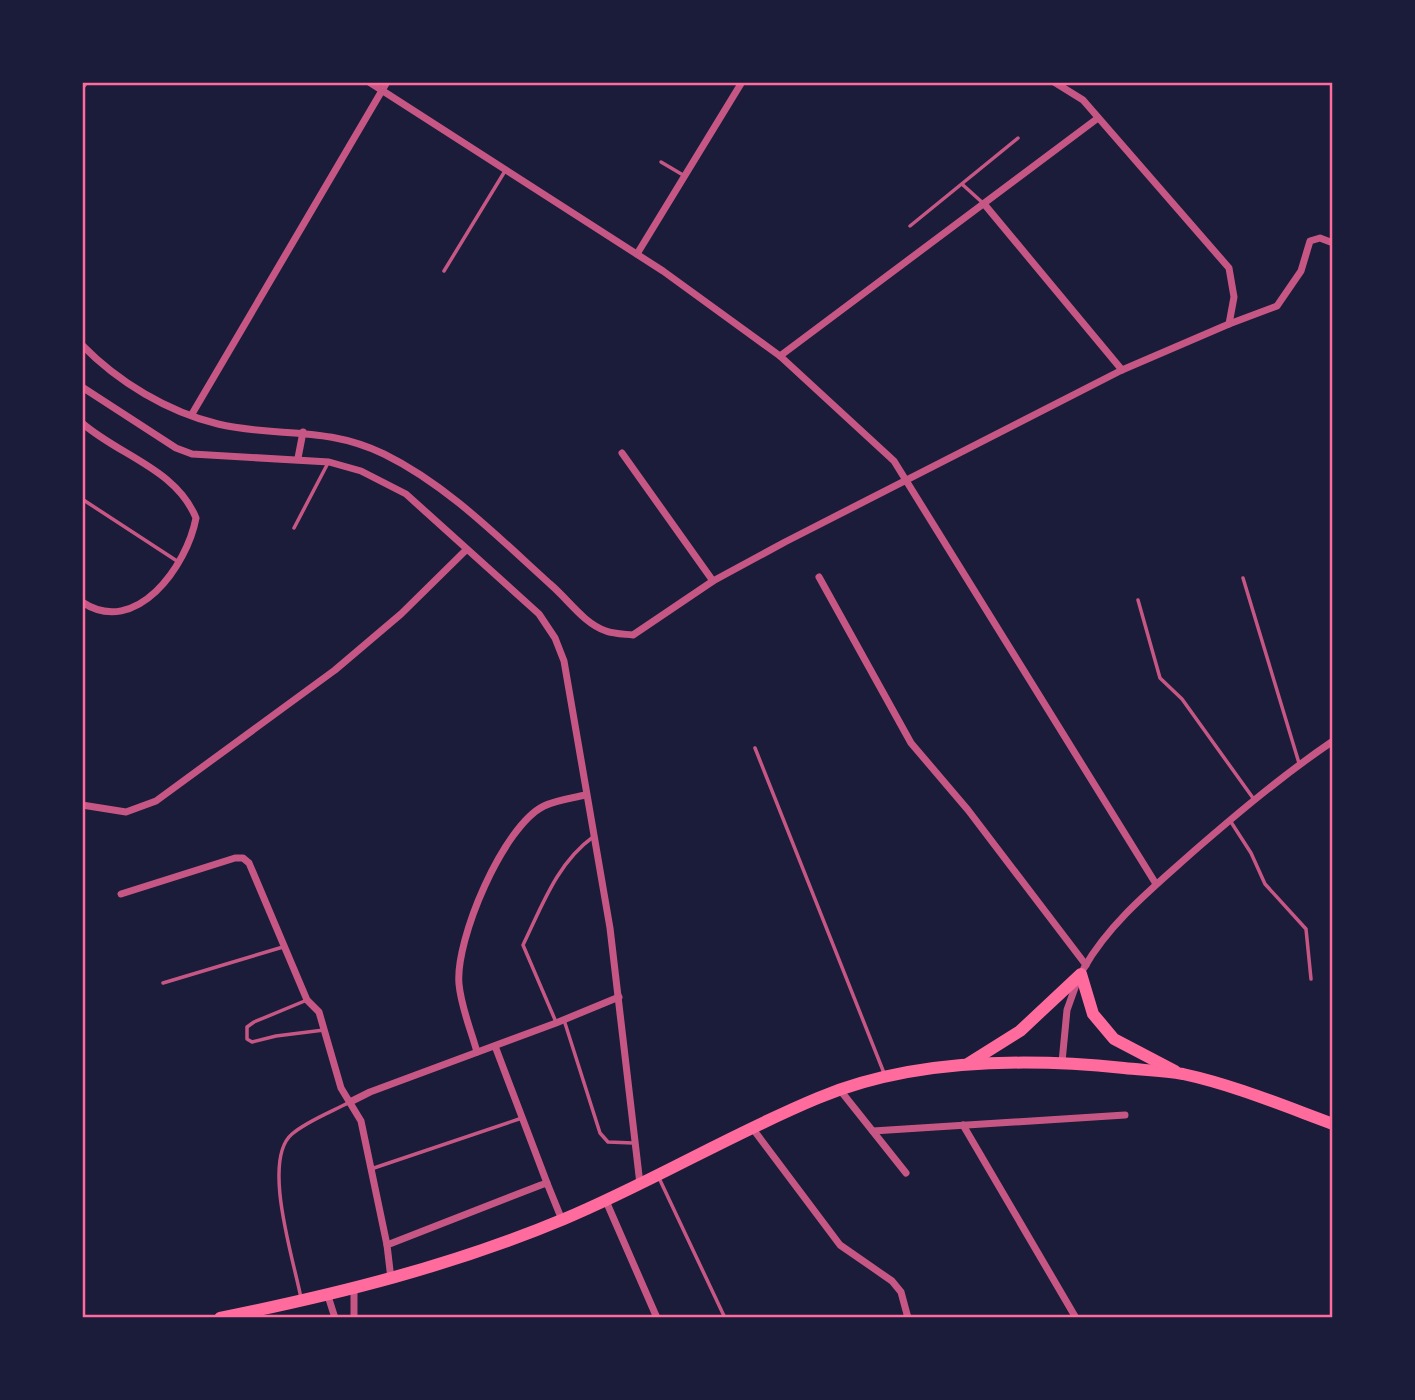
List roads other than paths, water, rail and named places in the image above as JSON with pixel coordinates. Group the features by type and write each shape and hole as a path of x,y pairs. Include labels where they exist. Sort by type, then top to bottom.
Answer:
{"main road":[{"path":"967,1065 1020,1031 1083,969"},
{"path":"1083,969 1093,1014 1114,1039 1181,1074"},
{"path":"220,1318 269,1313 302,1301 391,1280 483,1251 606,1201 840,1090 886,1078 967,1065 1062,1062 1181,1074 1250,1093 1333,1124"}],"street":[{"path":"369,82 385,86 637,254 780,356 894,461 1156,884"},
{"path":"637,254 742,82"},
{"path":"1054,82 1083,100 1229,268 1234,297 1229,324"},
{"path":"192,414 385,86"},
{"path":"780,356 1098,118"},
{"path":"985,205 1122,370"},
{"path":"82,345 99,362 166,407 218,424 343,437 429,478 499,537 583,617 606,631 633,635 713,581 1122,370 1277,306 1301,271 1310,241 1320,237 1333,243"},
{"path":"82,387 176,448 192,454 329,461 361,471 406,494 539,614 555,638 564,661 619,997 633,1143 640,1184"},
{"path":"82,423 173,483 189,500 196,518 180,564 165,583 142,602 119,612 97,612 82,603"},
{"path":"298,458 303,432"},
{"path":"622,453 713,581"},
{"path":"82,805 126,812 156,801 335,670 401,614 466,550"},
{"path":"819,577 911,743 968,810 1083,969"},
{"path":"1062,1062 1067,1010 1083,969 1097,946 1156,884 1253,799 1333,741"},
{"path":"477,1052 459,985 460,961 472,917 496,861 522,825 543,806 586,795"},
{"path":"121,894 243,858 249,863 282,947 307,1000 318,1012 341,1088 361,1121 387,1245 391,1280"},
{"path":"350,1102 619,997"},
{"path":"495,1046 562,1220"},
{"path":"840,1090 906,1173"},
{"path":"873,1131 1125,1115"},
{"path":"963,1125 1076,1318"},
{"path":"753,1129 840,1245 892,1281 901,1292 908,1318"},
{"path":"387,1245 547,1183"},
{"path":"606,1201 657,1318"},
{"path":"354,1290 354,1318"},
{"path":"328,1296 335,1318"}],"lane":[{"path":"910,226 1018,138"},
{"path":"661,162 685,176"},
{"path":"444,271 506,169"},
{"path":"963,185 985,205"},
{"path":"294,528 329,461"},
{"path":"82,499 180,564"},
{"path":"1243,578 1299,764"},
{"path":"1138,600 1160,678 1182,699 1253,799"},
{"path":"755,748 886,1078"},
{"path":"1230,820 1251,853 1265,884 1306,929 1311,979"},
{"path":"593,837 576,850 560,872 523,945 560,1022 600,1133 608,1142 633,1143"},
{"path":"163,983 282,947"},
{"path":"307,1000 254,1022 247,1027 247,1039 252,1042 324,1030"},
{"path":"302,1301 278,1180 280,1149 292,1134 350,1102"},
{"path":"370,1170 522,1118"},
{"path":"659,1176 725,1318"}]}
